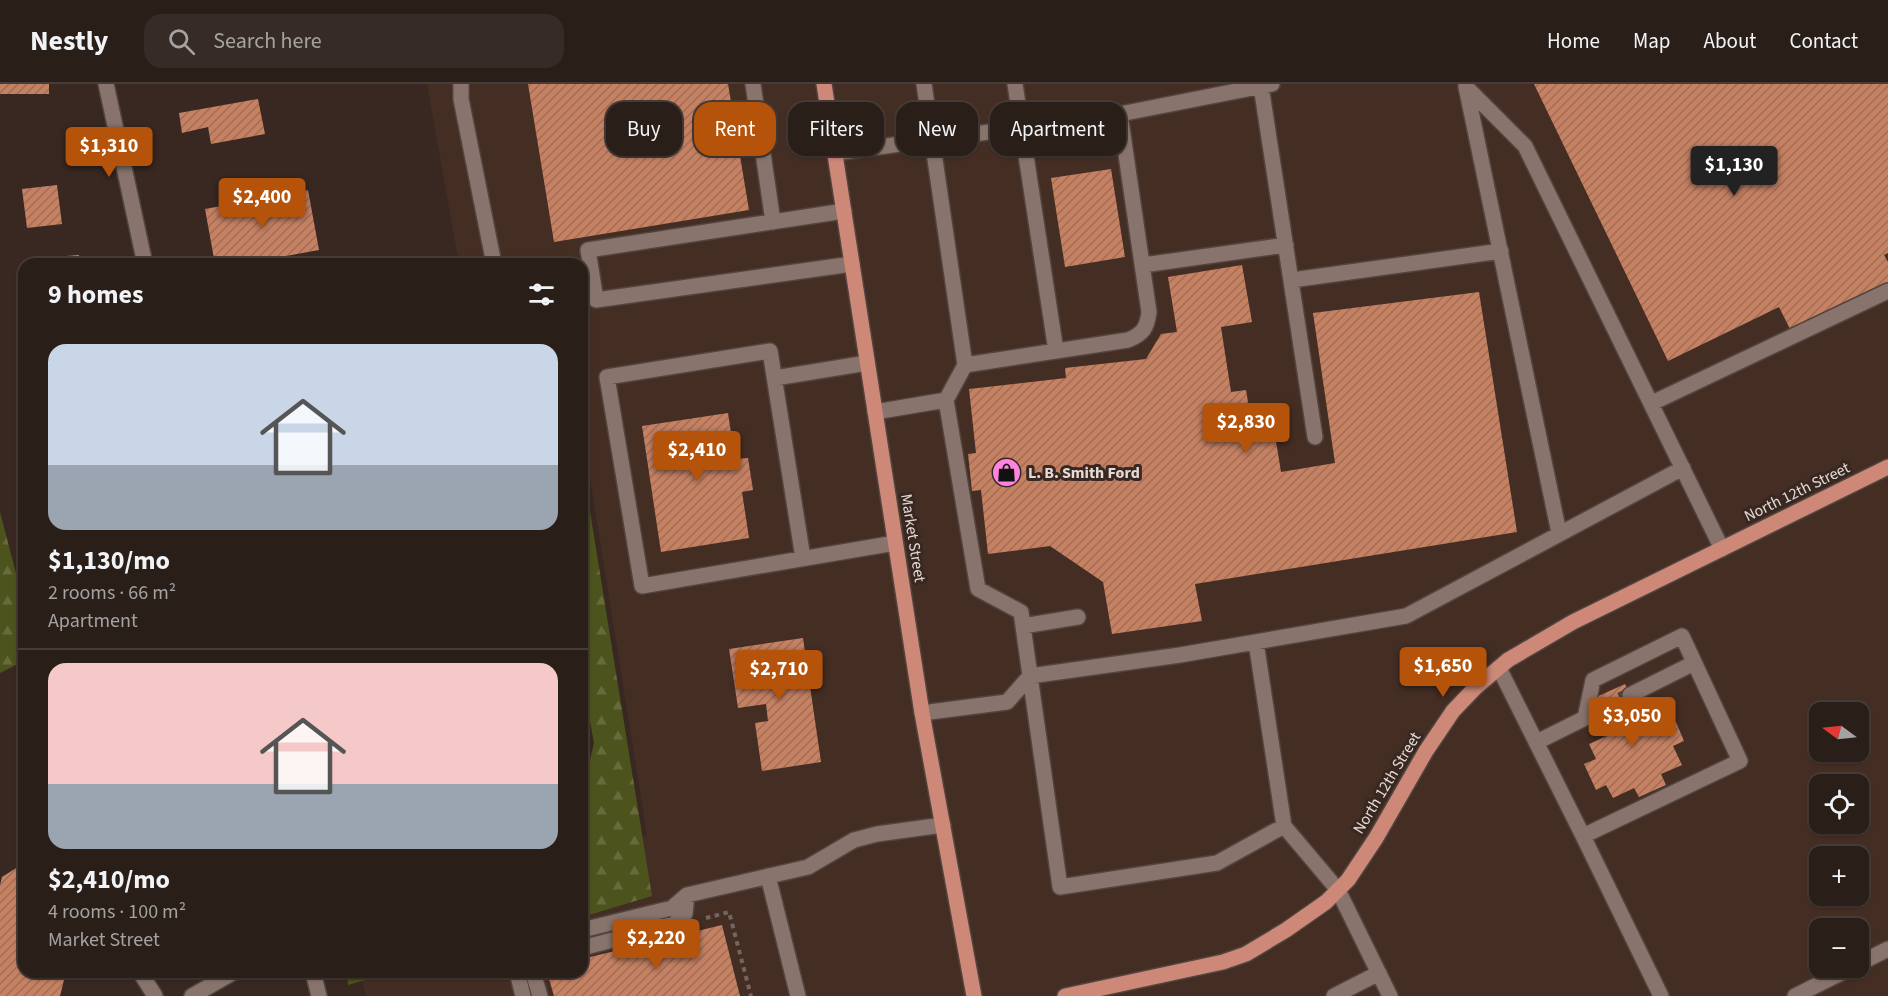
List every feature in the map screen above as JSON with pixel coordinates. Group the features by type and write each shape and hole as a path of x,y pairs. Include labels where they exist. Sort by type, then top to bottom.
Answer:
{"main road":[{"name":"Market Street","path":"824,84 827,102"},
{"name":"Market Street","path":"835,156 922,713 974,996"},
{"name":"North 12th Street","path":"1065,996 1223,962 1246,954 1286,930 1326,902 1348,880 1376,838 1426,751 1453,711 1476,687 1499,668 1573,622 1888,467"}],"street":[{"path":"106,84 144,258"},
{"path":"460,84 493,258"},
{"path":"753,84 773,222"},
{"path":"924,84 927,102"},
{"path":"1015,84 1018,102"},
{"path":"1126,113 1266,85 1286,245 1315,437"},
{"path":"1466,85 1559,533"},
{"path":"1466,85 1525,146 1722,549"},
{"path":"965,365 1128,340 1140,335 1148,325 1149,312 1143,265 1126,153"},
{"path":"934,156 965,365 946,400 978,589 1021,612 1060,887 1217,863 1284,826"},
{"path":"1026,156 1056,351"},
{"path":"844,211 588,250 589,301 852,264"},
{"path":"1143,265 1286,245"},
{"path":"1292,280 1500,251"},
{"path":"1652,403 1888,291"},
{"path":"803,558 770,351 607,377 642,586 895,543"},
{"path":"775,378 867,363"},
{"path":"876,412 946,400"},
{"path":"922,713 1007,702 1030,676 1256,642 1406,616 1683,468"},
{"path":"1023,626 1078,617"},
{"path":"1583,836 1740,760 1682,636 1593,680 1585,718"},
{"path":"1256,642 1284,826 1338,890 1390,996"},
{"path":"1630,695 1694,663"},
{"path":"1499,668 1661,996"},
{"path":"1537,742 1600,710"},
{"path":"588,929 672,908 687,895 807,867 854,840 878,834 943,825"},
{"path":"768,876 798,996"},
{"path":"588,946 674,924 685,914 687,895"},
{"path":"1869,958 1888,949"},
{"path":"1334,996 1379,973"},
{"path":"144,978 155,996"},
{"path":"192,996 224,978"},
{"path":"314,978 319,996"},
{"path":"518,978 523,996"},
{"path":"535,978 540,996"},
{"path":"1795,996 1831,978"}],"path":[{"path":"702,919 729,912 751,996"}],"shaded area":[{"path":"427,84 1888,84 1888,996 366,996 362,978 588,978 588,864 647,835 588,466 588,258 458,258"}],"green space":[{"path":"588,499 652,896 588,915 588,768 594,743 588,710"},
{"path":"0,512 18,581 18,664 0,673"},
{"path":"347,978 373,978 348,985"}],"building":[{"path":"0,84 49,84 49,94 0,94"},
{"path":"528,84 728,84 731,102 694,102 694,156 740,156 749,210 554,242"},
{"path":"1534,84 1888,84 1888,253 1884,255 1888,262 1888,286 1792,333 1779,307 1668,361"},
{"path":"258,99 265,134 211,144 208,127 182,133 179,113"},
{"path":"1111,169 1125,257 1065,267 1051,178"},
{"path":"57,185 62,224 27,228 22,189"},
{"path":"308,190 319,250 275,258 214,258 205,209"},
{"path":"79,255 79,258 53,258"},
{"path":"1242,265 1252,322 1221,327 1231,392 1246,390 1252,426 1273,423 1281,472 1335,463 1313,313 1479,292 1517,532 1195,584 1202,621 1112,634 1103,582 1050,546 988,554 981,490 972,491 968,454 976,453 969,389 1066,378 1065,368 1146,359 1161,334 1177,332 1168,277"},
{"path":"728,413 735,459 748,458 753,490 742,492 749,538 661,552 642,426"},
{"path":"803,638 821,762 762,771 755,723 768,721 766,704 738,708 729,649"},
{"path":"1625,684 1641,720 1657,713 1663,728 1676,722 1684,741 1673,746 1682,765 1661,774 1666,785 1639,797 1634,788 1613,798 1606,785 1596,790 1584,764 1596,759 1589,744 1611,734 1594,698"},
{"path":"18,867 18,978 64,978 60,996 0,996 0,885 2,877"},
{"path":"722,925 740,996 554,996 549,978 588,978 588,958"}],"tunnel":[{"path":"1600,710 1630,695"}],"place":[{"name":"L. B. Smith Ford","path":"1007,473"}]}
